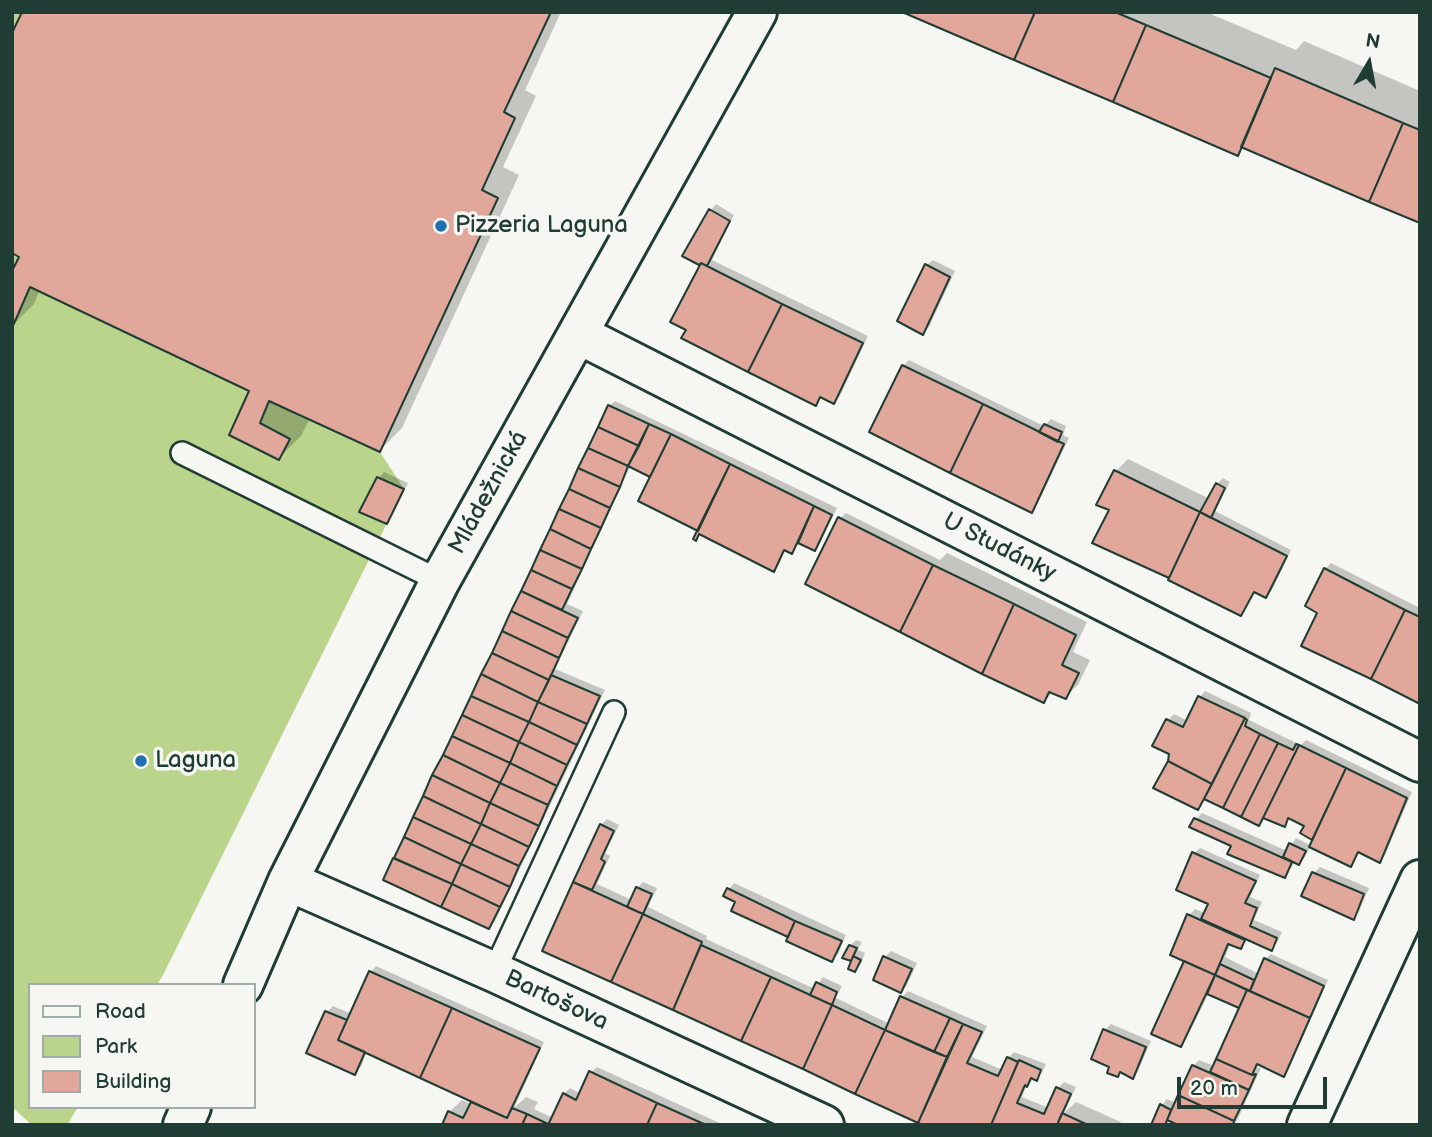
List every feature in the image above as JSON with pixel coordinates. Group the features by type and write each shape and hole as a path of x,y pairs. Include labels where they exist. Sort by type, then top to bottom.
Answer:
{"street":[{"name":"Mládežnická","path":"244,983 288,881 440,581 757,12"},
{"name":"U Studánky","path":"578,334 1420,762"},
{"path":"1307,1125 1420,880"},
{"name":"Bartošova","path":"288,881 494,972 824,1125"},
{"path":"183,1125 190,1109"}],"lane":[{"path":"181,453 440,581"},
{"path":"494,972 614,712"}],"green space":[{"name":"Laguna","path":"12,12 551,12 504,112 515,118 482,189 498,198 380,452 404,489 158,983 28,983 28,1109 77,1109 67,1125 32,1125 12,1107"}],"building":[{"path":"22,12 551,12 504,112 515,118 482,190 498,198 380,452 269,401 260,423 290,439 279,460 229,435 249,391 30,287 12,328 12,271 19,257 12,253 12,33"},
{"path":"902,12 1035,12 1014,60"},
{"path":"1035,12 1115,12 1146,25 1113,102 1014,60"},
{"path":"1146,25 1271,78 1238,156 1113,102"},
{"path":"1275,68 1403,123 1369,202 1241,147"},
{"path":"1403,123 1420,130 1420,223 1369,202"},
{"path":"709,209 730,221 707,266 682,256"},
{"path":"701,263 782,304 748,372 681,338 686,330 670,322"},
{"path":"925,264 950,277 923,335 897,321"},
{"path":"782,304 863,343 834,404 820,397 816,406 748,372"},
{"path":"902,365 983,404 950,473 869,432"},
{"path":"983,404 1064,444 1032,513 950,473"},
{"path":"608,405 649,424 639,446 598,427"},
{"path":"649,424 671,434 650,477 628,466"},
{"path":"1044,424 1062,432 1058,442 1039,432"},
{"path":"598,427 639,446 628,466 588,448"},
{"path":"671,434 730,464 698,531 638,501"},
{"path":"588,448 628,466 620,487 578,468"},
{"path":"730,464 814,506 792,554 784,550 774,572 699,534 696,541 693,539"},
{"path":"578,468 620,487 610,508 569,489"},
{"path":"1114,470 1200,512 1169,578 1092,543 1109,510 1096,505"},
{"path":"377,477 404,489 387,524 359,512"},
{"path":"1216,483 1225,488 1211,518 1200,512"},
{"path":"569,489 610,508 601,528 559,509"},
{"path":"814,506 832,515 815,551 798,543"},
{"path":"559,509 601,528 591,549 550,529"},
{"path":"1200,512 1287,556 1266,598 1254,592 1241,616 1168,580"},
{"path":"838,517 933,565 900,632 805,584"},
{"path":"550,529 591,549 582,569 540,550"},
{"path":"540,550 582,569 572,589 531,570"},
{"path":"933,565 1014,604 982,674 900,632"},
{"path":"1324,568 1405,610 1371,679 1301,646 1317,613 1305,606"},
{"path":"531,570 572,589 562,610 521,591"},
{"path":"521,591 578,618 568,638 511,611"},
{"path":"1014,604 1076,635 1062,665 1079,673 1066,699 1049,692 1044,703 982,674"},
{"path":"1405,610 1420,617 1420,704 1371,679"},
{"path":"511,611 568,638 559,658 502,631"},
{"path":"502,631 559,658 549,680 492,653"},
{"path":"492,653 549,680 538,702 481,674"},
{"path":"481,674 538,702 529,722 471,696"},
{"path":"551,675 600,696 587,724 538,702"},
{"path":"471,696 529,722 519,742 462,715"},
{"path":"1198,696 1245,718 1212,784 1168,761 1169,754 1152,746 1166,719 1183,727"},
{"path":"538,702 587,724 577,745 529,722"},
{"path":"462,715 519,742 510,763 452,736"},
{"path":"1245,718 1245,726 1260,734 1223,808 1204,799"},
{"path":"529,722 577,745 567,765 519,742"},
{"path":"1260,734 1278,743 1241,817 1223,808"},
{"path":"452,736 510,763 500,783 443,755"},
{"path":"519,742 567,765 557,786 510,763"},
{"path":"1278,743 1293,750 1296,744 1299,745 1259,826 1241,817"},
{"path":"1299,745 1346,768 1312,840 1300,833 1304,826 1288,818 1285,827 1263,818"},
{"path":"443,755 500,783 490,803 432,775"},
{"path":"1168,761 1212,784 1198,810 1153,788"},
{"path":"510,763 557,786 548,805 500,783"},
{"path":"1346,768 1407,798 1380,863 1358,852 1351,867 1309,847"},
{"path":"432,775 490,803 481,824 423,796"},
{"path":"500,783 548,805 539,826 490,803"},
{"path":"423,796 481,824 471,844 413,817"},
{"path":"490,803 539,826 529,847 481,824"},
{"path":"413,817 471,844 461,864 404,837"},
{"path":"1194,818 1292,862 1285,878 1227,854 1231,846 1189,827"},
{"path":"481,824 529,847 519,866 471,844"},
{"path":"600,824 614,831 601,859 605,862 592,890 573,882"},
{"path":"404,837 461,864 452,884 394,858"},
{"path":"1289,843 1306,851 1299,865 1283,857"},
{"path":"471,844 519,866 510,887 461,864"},
{"path":"1192,852 1256,881 1245,903 1257,908 1250,926 1277,938 1272,951 1201,919 1208,904 1176,890"},
{"path":"393,858 452,884 441,907 383,880"},
{"path":"461,864 510,887 500,907 452,884"},
{"path":"1312,872 1364,894 1354,920 1301,896"},
{"path":"573,882 643,914 611,982 542,951"},
{"path":"452,884 500,907 489,929 441,907"},
{"path":"636,887 652,894 643,914 627,907"},
{"path":"727,888 795,921 788,937 731,911 735,902 723,896"},
{"path":"643,914 702,942 673,1010 611,982"},
{"path":"1187,914 1245,940 1241,949 1228,944 1215,975 1170,955"},
{"path":"795,921 842,941 832,962 786,941"},
{"path":"701,945 771,977 741,1041 673,1010"},
{"path":"849,945 857,948 851,961 842,958"},
{"path":"853,956 861,960 855,972 848,969"},
{"path":"883,956 912,969 901,993 873,980"},
{"path":"1264,958 1324,986 1310,1018 1250,991"},
{"path":"1184,961 1215,975 1181,1047 1151,1034"},
{"path":"1220,964 1254,980 1250,991 1215,975"},
{"path":"369,971 452,1008 420,1078 338,1040"},
{"path":"1215,975 1247,990 1239,1008 1207,994"},
{"path":"771,977 832,1005 803,1069 741,1041"},
{"path":"816,982 837,992 832,1005 810,995"},
{"path":"1247,990 1310,1018 1284,1077 1257,1064 1252,1075 1216,1059"},
{"path":"900,996 950,1018 934,1052 885,1030"},
{"path":"832,1005 885,1030 855,1094 803,1069"},
{"path":"452,1008 540,1048 507,1118 420,1078"},
{"path":"325,1011 347,1020 338,1040 365,1052 355,1075 306,1053"},
{"path":"950,1018 963,1024 947,1057 934,1052"},
{"path":"963,1024 982,1032 967,1063 998,1076 1007,1057 1018,1062 991,1125 922,1125 918,1123"},
{"path":"1103,1029 1146,1047 1133,1079 1120,1072 1118,1077 1107,1073 1109,1067 1091,1059"},
{"path":"885,1030 947,1057 918,1123 855,1094"},
{"path":"1216,1059 1252,1075 1256,1074 1249,1090 1210,1072"},
{"path":"1019,1060 1041,1070 1037,1081 1031,1078 1027,1087 1025,1085 1017,1103 1044,1114 1056,1087 1071,1094 1057,1125 991,1125"},
{"path":"1192,1065 1249,1090 1234,1121 1178,1095"},
{"path":"589,1071 657,1103 647,1125 548,1125 563,1093 576,1100"},
{"path":"1178,1095 1234,1121 1233,1125 1178,1125 1167,1120"},
{"path":"471,1102 507,1118 512,1108 527,1114 522,1125 442,1125 448,1111 463,1118"},
{"path":"657,1103 706,1125 647,1125"},
{"path":"1160,1104 1171,1110 1165,1125 1151,1125"},
{"path":"1062,1113 1088,1125 1057,1125"},
{"path":"527,1114 548,1124 522,1125"}],"place":[{"name":"Pizzeria Laguna","path":"441,226"},
{"name":"Laguna","path":"141,761"}]}
